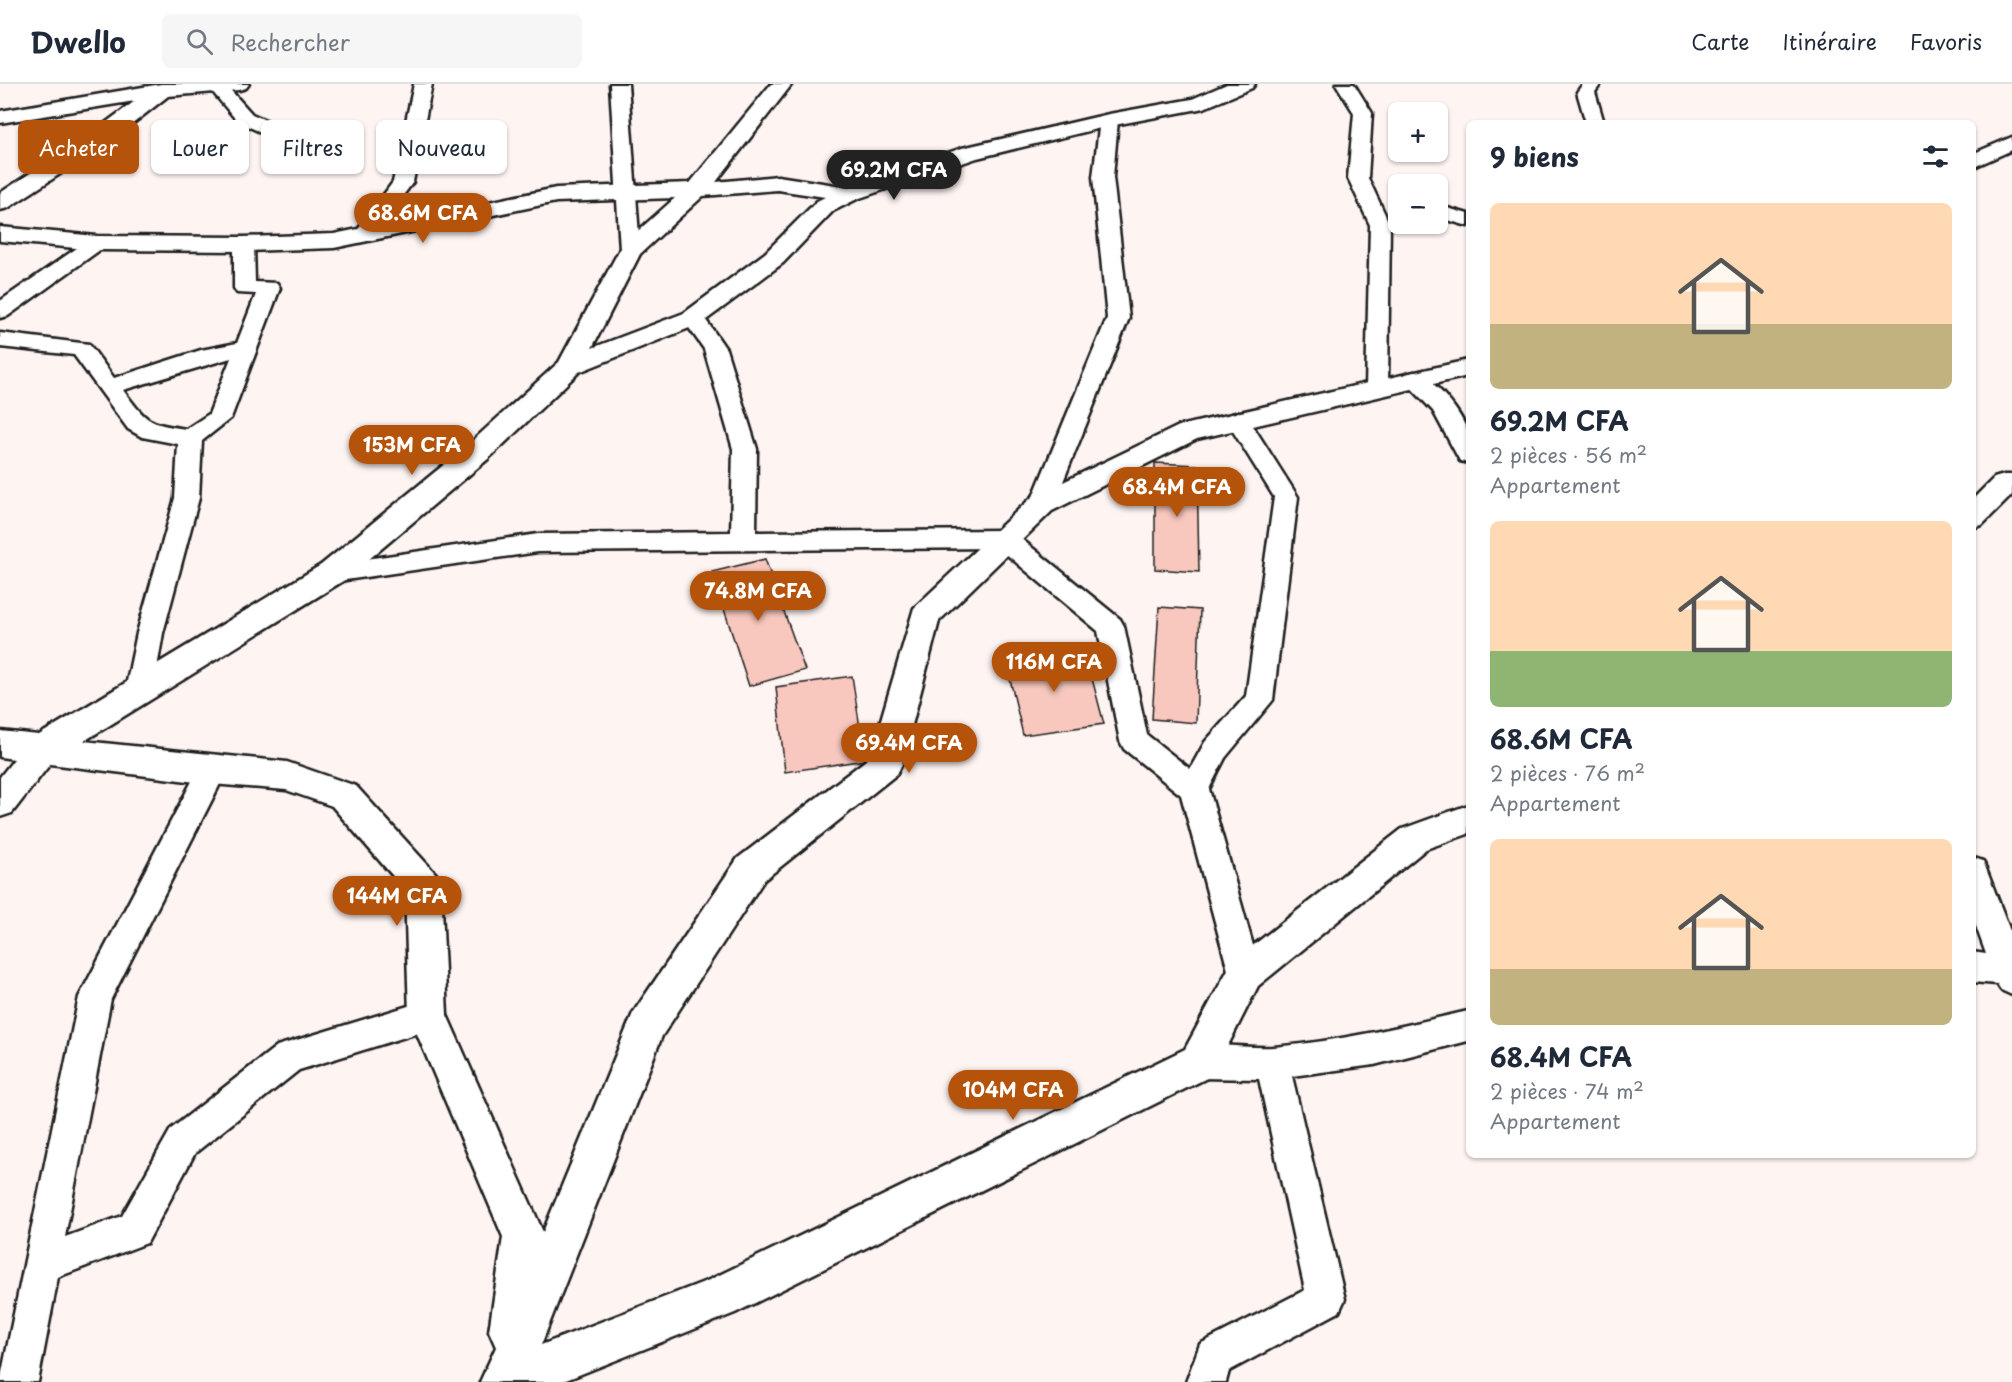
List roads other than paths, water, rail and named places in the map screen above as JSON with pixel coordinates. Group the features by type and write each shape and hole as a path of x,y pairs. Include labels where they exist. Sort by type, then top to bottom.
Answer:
{"street":[{"path":"0,117 167,87 239,84"},
{"path":"0,803 40,751 332,573 477,452 570,366 630,250 697,190 782,84"},
{"path":"570,366 693,318 774,258 825,206 849,194 970,153 1109,120 1197,104 1245,84"},
{"path":"0,204 104,135 167,87"},
{"path":"0,234 97,243 244,244 334,241 556,195 697,190 778,183 849,194"},
{"path":"504,1381 647,1026 752,869 885,764 925,616 1042,504 1189,432 1466,368"},
{"path":"1976,481 2008,485"},
{"path":"1976,514 2008,485"},
{"path":"0,744 40,751 287,776 344,796 423,885 428,1015 524,1238 504,1381"},
{"path":"504,1381 720,1298 1199,1062 1245,974 1414,839 1466,821"}],"lane":[{"path":"364,235 403,182 423,84"},
{"path":"619,84 628,192 630,250"},
{"path":"1345,84 1363,113 1358,178 1388,221"},
{"path":"1592,84 1586,92 1594,120"},
{"path":"217,86 244,118 261,125"},
{"path":"1042,504 1118,318 1103,177 1109,120"},
{"path":"1976,160 2012,143"},
{"path":"1448,214 1466,219"},
{"path":"1377,388 1388,234"},
{"path":"0,311 97,243"},
{"path":"0,340 81,349 136,424 150,431 190,438 219,418 269,288 245,288 244,244"},
{"path":"693,318 715,349 745,449 743,542"},
{"path":"109,387 209,355 246,348"},
{"path":"1414,379 1442,407 1466,451"},
{"path":"1194,789 1215,750 1260,700 1286,497 1238,420"},
{"path":"139,691 150,633 187,498 190,438"},
{"path":"332,573 538,543 1005,539 1111,626 1134,741 1194,789 1245,974"},
{"path":"18,1382 96,997 212,770"},
{"path":"1976,881 2009,975"},
{"path":"1976,968 2009,975"},
{"path":"42,1264 134,1230 183,1141 289,1057 428,1015"},
{"path":"1199,1062 1272,1063 1374,1049 1466,1026"},
{"path":"1206,1382 1214,1358 1326,1299 1272,1063"}]}
